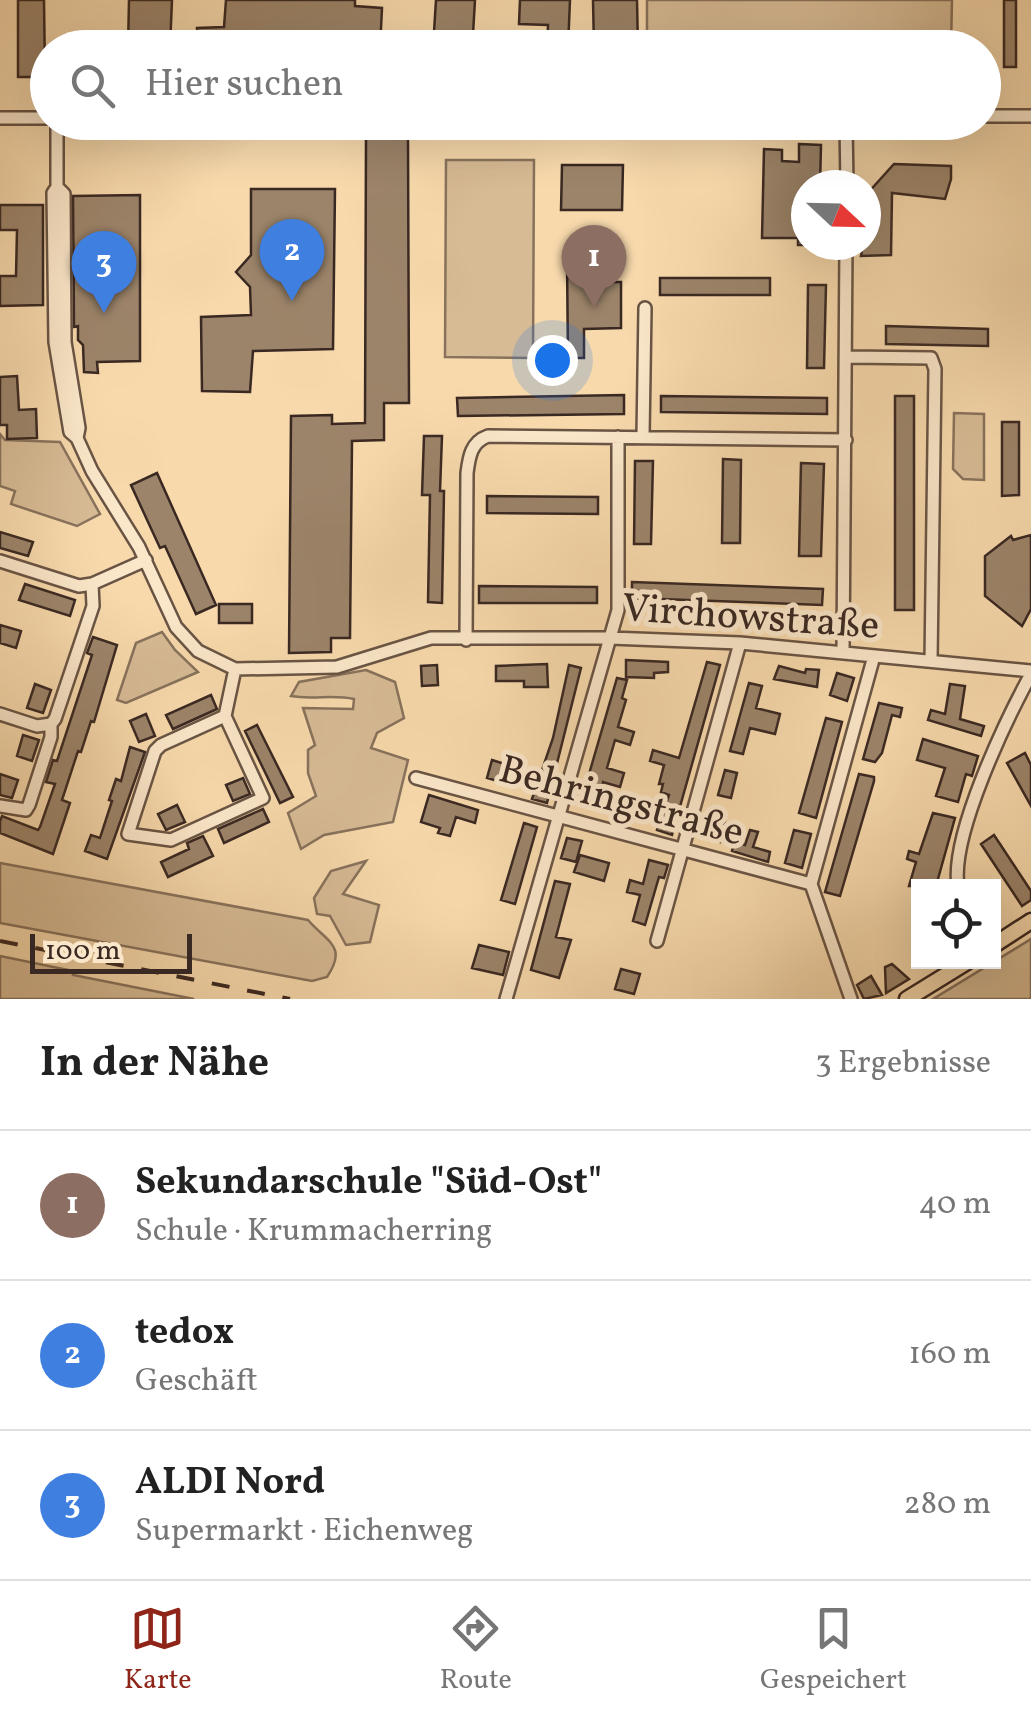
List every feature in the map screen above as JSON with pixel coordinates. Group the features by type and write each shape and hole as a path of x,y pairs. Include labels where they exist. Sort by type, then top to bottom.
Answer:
{"main road":[{"path":"1001,941 1031,922"},
{"path":"907,999 956,969"}],"street":[{"path":"1001,116 1031,116"},
{"path":"0,118 30,118"},
{"path":"57,140 58,187 64,194 65,342 79,428 77,438 92,471 146,560 184,639 210,659 236,669 225,716 263,798 171,840 128,834 158,747 225,716"},
{"path":"846,140 846,170"},
{"path":"843,652 846,260"},
{"path":"643,436 645,308"},
{"path":"848,356 931,358 935,369 932,661"},
{"path":"466,640 467,474 478,440 488,436 643,436 846,440"},
{"path":"506,999 618,610 618,437"},
{"path":"0,562 65,583 92,584 146,560"},
{"path":"0,806 26,810 29,805 51,737 51,724 93,606 92,584"},
{"name":"Virchowstraße","path":"236,669 328,668 431,638 610,638 740,642 1031,673"},
{"path":"657,942 740,642"},
{"path":"851,999 811,884 874,656"},
{"path":"958,879 957,859 969,816 1031,673"},
{"path":"0,714 37,726 51,724"},
{"name":"Behringstraße","path":"416,778 811,884"}],"shaded area":[{"path":"647,0 952,0 951,30 647,30"},
{"path":"446,160 534,160 533,358 445,357"},
{"path":"954,413 984,414 984,480 963,479 953,469"},
{"path":"0,434 5,440 60,442 100,514 77,526 11,504 15,491 0,486"},
{"path":"162,632 198,672 126,703 117,700 136,643"},
{"path":"366,670 395,682 404,718 377,733 371,748 408,760 393,822 324,835 301,849 288,813 316,796 308,773 308,750 315,745 303,708 353,709 354,699 291,696 299,682"},
{"path":"366,861 343,894 379,905 370,942 346,945 330,916 317,914 314,898 331,871"},
{"path":"0,863 308,920 332,945 336,958 327,977 312,981 0,923"},
{"path":"1031,939 1031,999 933,999 982,969 1001,969 1001,957"},
{"path":"0,956 73,971 73,975 194,999 0,999"}],"building":[{"path":"18,0 44,0 44,30 30,30 30,77 18,77"},
{"path":"129,0 172,0 171,30 128,30"},
{"path":"226,0 355,0 355,6 382,8 381,30 197,30 224,27"},
{"path":"436,0 475,0 473,30 434,30"},
{"path":"520,0 570,0 569,30 519,24"},
{"path":"593,0 637,0 638,30 594,30"},
{"path":"1004,0 1016,0 1016,67 1004,67"},
{"path":"366,140 408,140 409,403 384,403 384,440 352,441 350,638 331,638 331,652 289,653 291,416 332,415 332,424 365,423"},
{"path":"799,144 821,145 820,170 791,170 791,238 762,238 764,149 782,150 782,161 799,162"},
{"path":"894,164 951,166 945,199 892,193 891,255 881,255 881,178"},
{"path":"562,165 623,165 622,210 561,210"},
{"path":"251,189 335,189 333,349 253,351 250,392 202,391 201,317 251,315 250,287 236,272 251,255"},
{"path":"140,195 140,361 97,362 98,373 84,372 83,345 78,340 78,326 74,327 73,196"},
{"path":"0,205 43,205 43,305 0,306 0,276 16,276 17,230 0,230"},
{"path":"567,261 583,261 583,282 621,282 621,328 584,329 584,358 568,358"},
{"path":"660,278 770,278 770,295 660,295"},
{"path":"808,285 826,285 824,368 807,368"},
{"path":"886,326 988,329 988,346 886,344"},
{"path":"17,376 19,410 36,409 37,438 7,439 7,425 0,425 0,377"},
{"path":"624,395 624,414 458,416 457,398"},
{"path":"661,396 827,398 827,414 661,412"},
{"path":"895,396 914,396 914,610 895,610"},
{"path":"1002,422 1019,422 1019,495 1002,496"},
{"path":"424,436 442,436 442,603 428,602 430,495 422,495"},
{"path":"723,459 741,460 740,543 722,543"},
{"path":"635,461 653,461 651,544 634,544"},
{"path":"801,463 824,464 821,556 799,556"},
{"path":"157,473 216,605 196,614 131,485"},
{"path":"487,496 598,497 598,514 487,513"},
{"path":"0,532 33,542 28,556 0,548"},
{"path":"1031,535 1031,609 1022,626 985,596 985,556 1011,536 1013,540"},
{"path":"632,582 823,589 822,605 632,598"},
{"path":"25,584 75,600 70,616 19,600"},
{"path":"479,586 597,587 597,603 479,603"},
{"path":"219,604 252,604 252,623 219,623"},
{"path":"0,625 21,631 16,648 0,643"},
{"path":"93,637 117,645 94,722 91,721 81,752 78,751 62,800 70,803 53,854 0,833 0,821 2,816 38,830 40,827 55,784 46,782 53,760 57,761 92,655 87,653"},
{"path":"626,660 668,662 668,672 654,673 654,678 626,677"},
{"path":"707,662 720,665 672,835 657,830 669,795 661,792 663,784 659,784 664,765 650,761 653,750 679,758"},
{"path":"547,664 548,687 524,687 524,681 496,681 496,666"},
{"path":"437,665 438,685 422,686 421,666"},
{"path":"569,665 581,668 547,803 532,799 553,738"},
{"path":"779,666 805,673 806,669 819,670 817,687 774,679"},
{"path":"837,673 854,678 847,701 830,695"},
{"path":"617,678 627,680 618,727 634,732 630,745 615,740 607,768 624,773 620,787 603,782 596,809 580,805"},
{"path":"749,683 762,686 756,708 780,714 775,734 750,728 743,754 730,751"},
{"path":"35,684 51,690 43,713 27,708"},
{"path":"950,684 965,686 960,719 984,726 981,736 928,720 931,710 945,714"},
{"path":"211,695 217,709 173,729 166,715"},
{"path":"879,703 902,708 900,717 892,715 882,753 875,762 863,759"},
{"path":"146,714 155,736 139,742 130,721"},
{"path":"826,718 842,722 816,818 799,813"},
{"path":"257,725 293,797 280,803 245,731"},
{"path":"23,735 39,740 32,761 17,756"},
{"path":"923,739 978,756 972,776 966,774 958,802 936,796 945,768 917,760"},
{"path":"130,747 145,752 107,859 85,851 91,835 100,838 112,801 109,800 116,779 121,781"},
{"path":"1025,753 1031,765 1031,806 1007,763"},
{"path":"492,760 508,765 504,783 487,778"},
{"path":"725,770 737,773 731,798 718,795"},
{"path":"0,774 18,780 12,798 0,795"},
{"path":"859,774 874,777 874,781 840,896 825,892"},
{"path":"243,778 250,794 233,801 226,785"},
{"path":"429,795 478,810 475,823 456,817 450,836 438,833 440,828 421,822"},
{"path":"177,805 185,822 166,830 158,814"},
{"path":"263,809 269,822 224,843 218,829"},
{"path":"933,813 955,818 938,879 911,879 916,862 907,859 909,851 919,854"},
{"path":"711,814 726,817 720,842 705,839"},
{"path":"524,823 537,827 515,904 501,900"},
{"path":"750,830 758,832 753,847 770,852 768,862 732,851 734,842 745,845"},
{"path":"794,830 811,834 802,868 785,863"},
{"path":"994,835 1031,891 1031,900 1022,906 981,844"},
{"path":"203,836 213,856 168,877 161,862 189,849 187,843"},
{"path":"567,838 582,841 576,862 561,858"},
{"path":"580,855 609,863 604,881 574,872"},
{"path":"649,860 668,865 664,878 659,877 645,925 633,921 640,895 627,892 630,880 643,884"},
{"path":"555,881 570,884 556,937 571,940 559,978 531,970"},
{"path":"479,945 509,952 503,975 472,968"},
{"path":"892,964 909,979 886,993 885,967"},
{"path":"621,969 640,974 634,994 615,989"},
{"path":"871,976 882,995 864,999 857,985"}],"railway":[{"path":"0,941 290,999"}],"place":[{"name":"tedox","path":"292,301"},
{"name":"Sekundarschule \"Süd-Ost\"","path":"594,307"},
{"name":"ALDI Nord","path":"104,313"}]}
